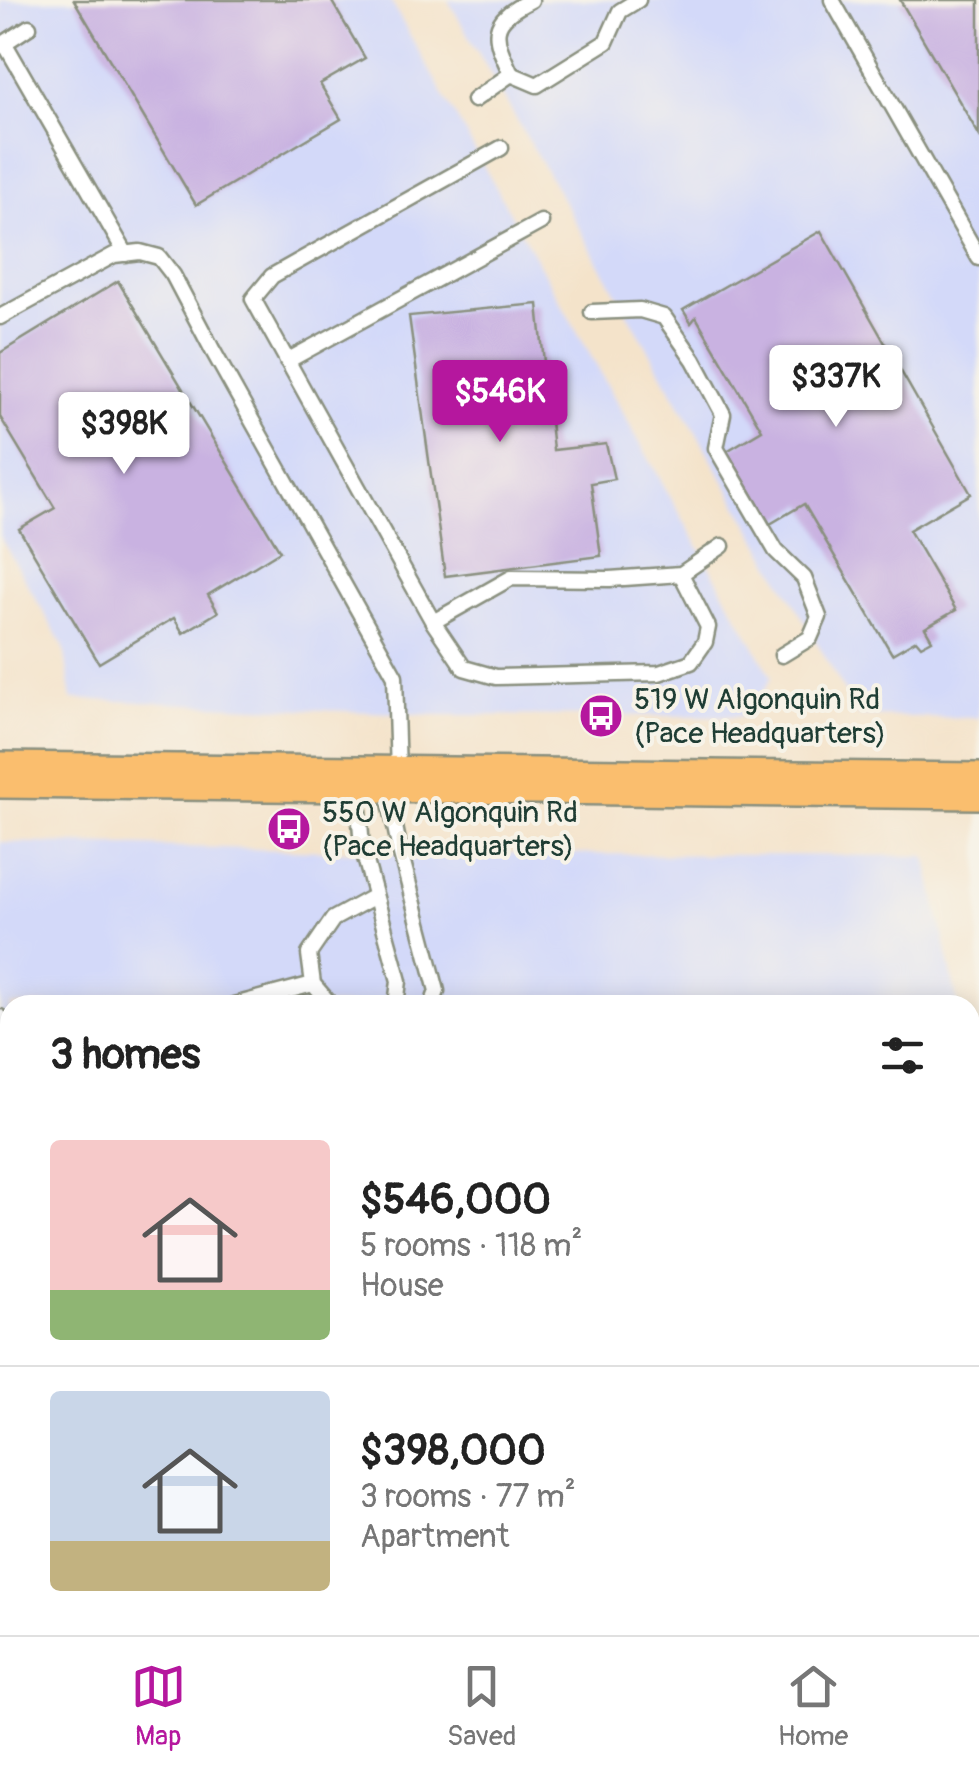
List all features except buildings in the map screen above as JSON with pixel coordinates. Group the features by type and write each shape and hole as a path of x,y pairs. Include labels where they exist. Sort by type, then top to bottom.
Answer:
{"main road":[{"path":"0,775 979,786"}],"lane":[{"path":"531,0 510,11 502,22 497,43 511,74 537,85 606,42 616,6 638,0"},
{"path":"832,0 979,258"},
{"path":"29,27 2,45 126,254"},
{"path":"474,100 511,74"},
{"path":"500,148 272,276 253,299 434,622 464,668 496,677 660,673 690,662 705,642 708,626 681,574"},
{"path":"287,361 542,222"},
{"path":"0,318 114,255 140,252 159,257 173,275 395,676 380,779 362,848 399,981 397,995"},
{"path":"592,312 640,310 664,317 694,360 723,414 716,448 776,551 804,578 820,617 810,638 782,655"},
{"path":"434,622 511,578 610,579 681,574 722,546"},
{"path":"380,779 436,995"},
{"path":"322,995 313,984 309,954 332,920 375,896"},
{"path":"272,995 313,984"}],"shaded area":[{"path":"0,0 390,0 772,677 749,716 437,715 72,699 64,647 0,537"},
{"path":"448,0 979,0 979,718 859,716"},
{"path":"0,842 402,853 926,856 956,995 0,995"}],"place":[{"name":"519 W Algonquin Rd (Pace Headquarters)","path":"601,716"},
{"name":"550 W Algonquin Rd (Pace Headquarters)","path":"289,829"}]}
